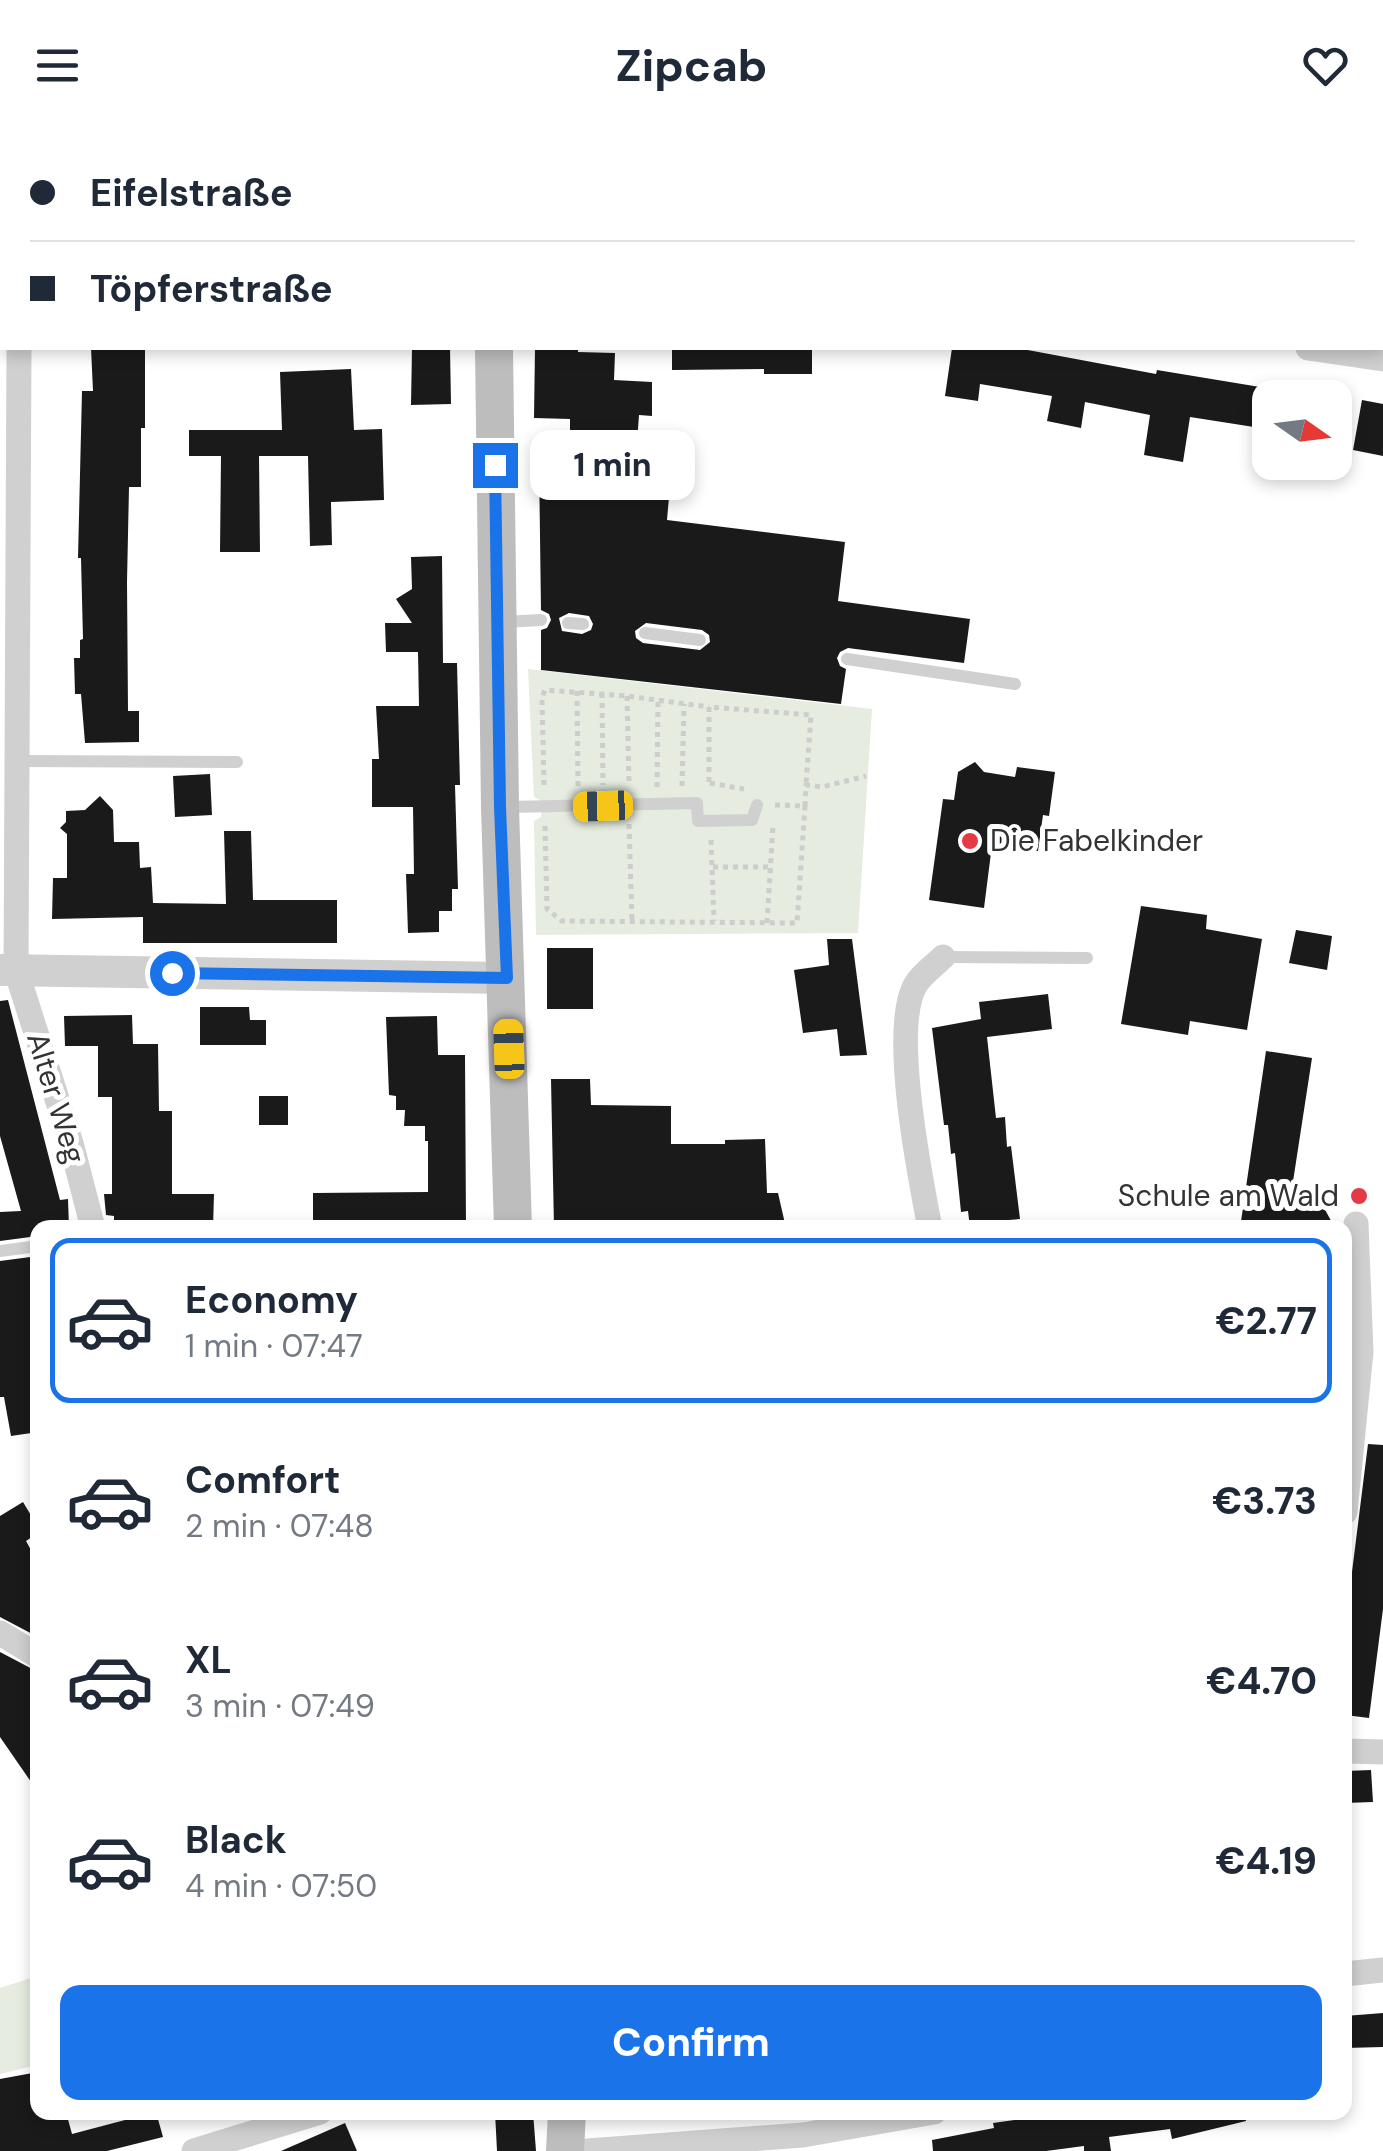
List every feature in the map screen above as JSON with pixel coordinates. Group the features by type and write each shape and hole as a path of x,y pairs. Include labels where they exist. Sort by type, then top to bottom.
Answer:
{"main road":[{"path":"494,350 500,807 512,1220"},
{"path":"565,2151 567,2120"}],"street":[{"name":"Alter Weg","path":"19,350 18,761 8,970 71,1143 91,1220"},
{"path":"1322,350 1383,359"},
{"path":"929,1220 914,1132 904,1018 916,984 943,957"},
{"path":"8,970 507,978"},
{"path":"1352,1442 1361,1352 1356,1224"},
{"path":"0,1633 30,1651"},
{"path":"1352,1750 1383,1752"},
{"path":"1352,1973 1383,1970"},
{"path":"194,2151 294,2120"},
{"path":"588,2151 803,2135 888,2120"}],"lane":[{"path":"497,622 541,620"},
{"path":"568,622 583,624"},
{"path":"644,633 700,640"},
{"path":"847,659 1015,684"},
{"path":"18,761 237,762"},
{"path":"500,807 603,806 697,798 698,821 710,822 752,820 756,805"},
{"path":"943,957 1087,958"},
{"path":"0,1250 30,1247"}],"path":[{"path":"544,796 542,697 551,688 811,715 798,924 562,921 547,909 545,823"},
{"path":"577,691 578,807"},
{"path":"602,693 603,806"},
{"path":"657,791 658,700"},
{"path":"684,704 682,788 694,788 697,798"},
{"path":"697,798 709,782 710,707"},
{"path":"806,785 822,787 866,776"},
{"path":"709,782 751,790 756,805"},
{"path":"766,923 774,805 805,806"},
{"path":"710,822 714,921"},
{"path":"712,868 770,867"}],"shaded area":[{"path":"528,669 872,709 858,933 536,935 534,821 541,817 542,801 534,797"},
{"path":"30,1978 30,2067 0,2074 0,1988"}],"building":[{"path":"91,350 145,350 141,487 129,487 127,582 128,711 139,711 139,742 85,743 81,694 75,694 74,658 80,658 83,639 78,558 82,391 93,391"},
{"path":"412,350 450,350 451,404 411,405"},
{"path":"535,350 615,353 614,380 652,382 652,416 639,415 635,470 671,474 667,520 845,542 838,601 970,619 964,663 848,648 837,658 846,669 841,704 541,670 541,630 551,620 541,610 539,461 570,464 570,419 534,418","holes":["569,613 589,616 591,630 582,634 562,631 559,618","646,623 702,630 709,635 710,642 700,650 643,643 636,638 635,631"]},
{"path":"672,350 812,350 812,374 764,374 764,369 672,370"},
{"path":"952,350 1028,350 1156,374 1157,370 1252,386 1252,427 1190,417 1183,462 1144,455 1150,415 1085,402 1081,428 1047,421 1052,396 980,384 978,401 945,396"},
{"path":"351,369 354,430 382,429 384,500 331,502 332,545 310,546 308,456 259,456 260,552 220,552 221,456 189,456 189,430 282,430 280,372"},
{"path":"1362,400 1383,404 1383,456 1353,450"},
{"path":"442,556 443,663 457,663 458,889 452,889 452,911 439,911 439,932 408,933 406,874 414,874 413,807 372,807 372,759 379,759 376,706 419,706 418,652 386,652 385,623 412,623 396,599 412,589 411,557"},
{"name":"Die Fabelkinder","path":"975,762 984,772 1015,777 1017,767 1055,772 1049,816 1043,815 1038,851 992,845 984,908 929,900 943,799 954,800 958,772"},
{"path":"210,774 212,815 175,817 173,776"},
{"path":"100,796 113,810 114,842 139,842 140,868 151,867 153,903 226,904 224,831 251,831 253,900 337,900 337,943 143,943 143,917 52,919 53,878 67,878 67,834 60,828 66,822 66,811 85,810"},
{"path":"1141,906 1207,915 1206,929 1262,939 1247,1030 1190,1021 1188,1035 1121,1024"},
{"path":"1296,930 1332,936 1327,970 1289,963"},
{"path":"827,939 852,939 867,1055 840,1056 837,1029 803,1033 794,970 829,965"},
{"path":"547,948 593,948 593,1009 547,1009"},
{"path":"1048,994 1052,1029 987,1037 996,1118 1005,1117 1020,1219 969,1220 968,1211 961,1212 955,1153 951,1154 948,1125 944,1125 932,1028 981,1019 979,1002"},
{"path":"8,1000 60,1200 68,1199 69,1220 30,1220 30,1237 0,1241 0,1212 21,1211 0,1136 0,1001"},
{"path":"200,1007 249,1007 250,1020 266,1020 266,1045 200,1045"},
{"path":"132,1015 133,1044 158,1044 159,1111 172,1111 172,1194 214,1194 213,1220 114,1220 114,1216 106,1215 104,1194 112,1194 112,1097 98,1097 98,1046 65,1046 64,1016"},
{"path":"437,1016 438,1055 465,1055 466,1220 313,1220 313,1193 428,1192 425,1126 404,1126 405,1110 396,1110 396,1096 389,1095 386,1017"},
{"path":"1266,1051 1312,1058 1290,1201 1323,1206 1331,1220 1241,1220"},
{"path":"551,1079 590,1079 591,1105 671,1106 671,1144 765,1139 767,1193 778,1193 784,1220 554,1220"},
{"path":"259,1096 288,1096 288,1125 259,1125"},
{"path":"30,1257 30,1433 11,1436 4,1397 0,1397 0,1261"},
{"path":"1368,1444 1383,1445 1383,1609 1369,1718 1352,1716 1352,1572"},
{"path":"23,1502 30,1514 30,1538 26,1541 30,1548 30,1633 0,1617 0,1516"},
{"path":"0,1652 30,1668 30,1780 0,1737"},
{"path":"1371,1770 1373,1802 1352,1803 1352,1771"},
{"path":"1383,2013 1383,2047 1352,2048 1352,2015"},
{"path":"30,2073 30,2120 68,2120 72,2134 125,2120 158,2120 163,2137 107,2151 0,2151 0,2079"},
{"path":"495,2120 534,2120 536,2151 497,2151"},
{"path":"1246,2121 1172,2139 1170,2129 1109,2137 1111,2151 1084,2151 1084,2146 1046,2151 933,2151 932,2140 994,2128 993,2123"},
{"path":"345,2123 357,2151 281,2151"}],"place":[{"name":"Die Fabelkinder","path":"970,841"},
{"name":"Schule am Wald","path":"1359,1196"}],"route":[{"path":"172,973 507,978 495,465"}]}
